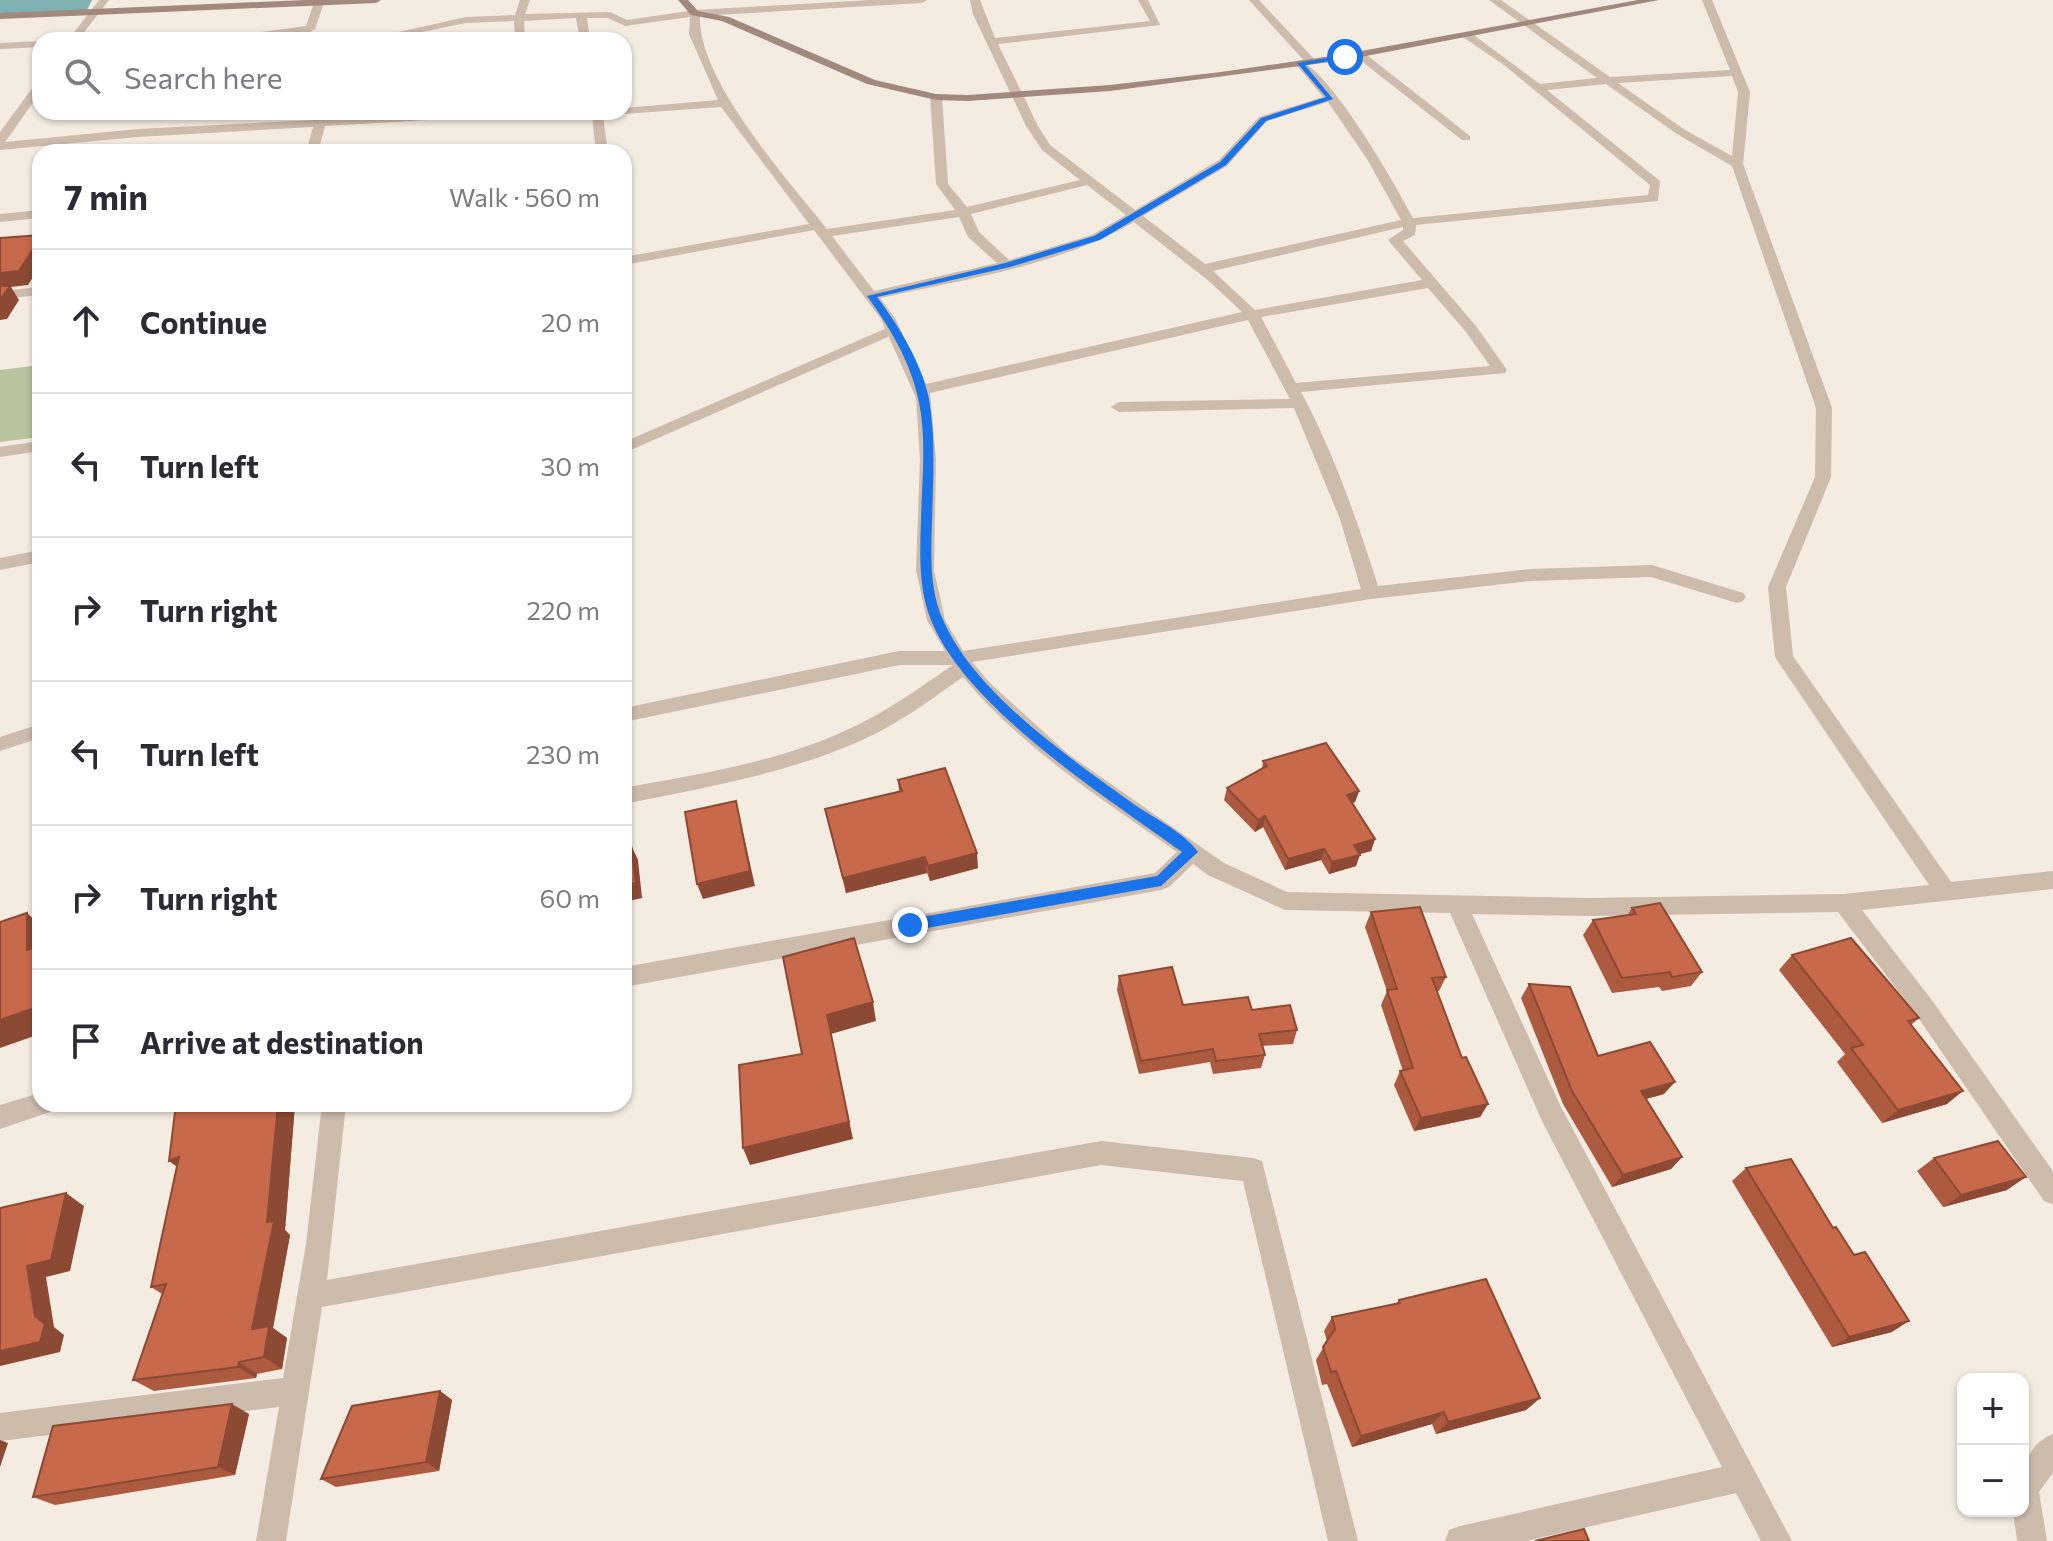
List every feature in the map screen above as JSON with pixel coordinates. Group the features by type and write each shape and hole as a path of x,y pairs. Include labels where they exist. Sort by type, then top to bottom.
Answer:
{"main road":[{"path":"0,16 101,5 376,0"},
{"path":"689,7 725,19 871,82 936,97 1020,96 1221,75 1359,54 1654,0"}],"street":[{"path":"520,32 519,18 525,0"},
{"path":"407,32 466,20 610,15 625,23 689,7 922,0"},
{"path":"975,0 978,14 1032,126 1046,147 1137,216 1252,314 1313,428 1348,519 1371,593"},
{"path":"992,42 1156,23 1143,0"},
{"path":"1119,407 1296,395 1500,370 1471,329 1395,240 1410,232 1409,222 1379,164 1306,63 1254,0"},
{"path":"1494,0 1681,132 1737,164"},
{"path":"1707,0 1744,92 1737,164 1824,408 1823,477 1777,587 1784,657 1945,891"},
{"path":"286,32 310,29 320,2"},
{"path":"79,32 101,5"},
{"path":"689,7 694,34 725,103 894,329 921,390 928,459 925,570 936,620 961,662 984,689 1061,759 1216,869 1285,901 1590,907 1844,903 2053,880"},
{"path":"581,15 584,32"},
{"path":"1202,269 1409,222 1654,198 1656,184 1539,87 1467,35"},
{"path":"0,46 32,44"},
{"path":"1359,54 1422,105 1451,123 1466,138"},
{"path":"1539,87 1737,73"},
{"path":"936,97 942,184 964,212 973,234 1007,265"},
{"path":"871,296 1007,265 1097,238 1223,163 1263,119 1331,98"},
{"path":"0,140 32,102"},
{"path":"632,110 725,103"},
{"path":"0,146 297,120"},
{"path":"314,144 320,120"},
{"path":"599,120 601,144"},
{"path":"632,260 820,230 964,212 1090,181"},
{"path":"0,218 32,215"},
{"path":"921,390 1252,314 1431,283"},
{"path":"0,295 32,292"},
{"path":"632,444 894,329"},
{"path":"0,452 32,447"},
{"path":"0,564 32,558"},
{"path":"632,713 899,658 961,662 1371,593 1531,575 1652,571 1737,597"},
{"path":"632,794 716,777 827,746 883,722 961,662"},
{"path":"0,744 32,734"},
{"path":"632,976 1161,881 1191,852"},
{"path":"1844,903 1923,1006 2053,1192"},
{"path":"1457,905 1551,1113 1777,1541"},
{"path":"0,1117 32,1107"},
{"path":"271,1541 310,1296 333,1112"},
{"path":"310,1296 1101,1153 1253,1170 1343,1541"},
{"path":"0,1427 295,1391"},
{"path":"2032,1541 2024,1489 2053,1448"},
{"path":"1460,1541 1744,1477"}],"green space":[{"path":"32,366 32,438 0,442 0,370"}],"water":[{"path":"0,0 92,0 86,12 0,18"}],"building":[{"path":"32,236 32,251 19,271 0,273 0,238"},
{"path":"0,286 10,286 0,300"},
{"path":"1326,743 1359,791 1347,795 1375,839 1354,845 1360,855 1332,862 1324,849 1288,859 1265,816 1258,820 1227,788 1267,766 1263,761"},
{"path":"945,768 977,853 928,866 925,857 843,878 825,809 902,791 898,780"},
{"path":"736,801 750,871 697,884 685,812"},
{"path":"632,853 636,883 632,884"},
{"path":"1660,903 1702,972 1672,977 1670,972 1622,978 1593,920 1636,914 1632,908"},
{"path":"1420,907 1446,977 1432,978 1462,1058 1466,1057 1488,1104 1421,1118 1400,1071 1413,1068 1387,990 1397,989 1371,912"},
{"path":"27,913 27,950 32,948 32,1009 0,1020 0,922"},
{"path":"854,938 873,1002 827,1015 849,1122 743,1148 739,1065 802,1054 783,957"},
{"path":"1851,938 1919,1018 1908,1021 1963,1091 1898,1110 1851,1048 1863,1045 1792,955"},
{"path":"1172,967 1183,1005 1248,997 1252,1010 1290,1005 1297,1030 1259,1034 1265,1055 1216,1061 1213,1049 1141,1061 1119,976"},
{"path":"1529,984 1570,987 1598,1056 1650,1042 1675,1082 1641,1091 1682,1157 1623,1175 1572,1091"},
{"path":"175,1112 277,1112 267,1222 274,1221 252,1329 269,1326 264,1357 239,1362 238,1367 133,1380 166,1284 151,1287 179,1157 169,1161"},
{"path":"1998,1141 2026,1177 1961,1195 1934,1158"},
{"path":"1791,1159 1833,1228 1836,1227 1854,1255 1865,1252 1909,1321 1849,1337 1746,1168"},
{"path":"66,1193 51,1260 27,1266 35,1316 45,1324 40,1342 0,1351 0,1208"},
{"path":"1486,1279 1540,1398 1448,1422 1444,1412 1361,1436 1336,1371 1331,1372 1323,1347 1335,1329 1332,1317 1400,1303 1399,1300"},
{"path":"440,1391 426,1462 321,1479 352,1406"},
{"path":"232,1404 218,1467 33,1497 53,1426"},
{"path":"1584,1529 1589,1541 1535,1541"}],"route":[{"path":"910,925 1107,888 1161,881 1191,852 1061,759 984,689 958,658 936,620 925,570 928,459 924,398 888,318 871,296 1007,265 1097,238 1223,163 1263,119 1331,98 1300,63 1345,57"}]}
